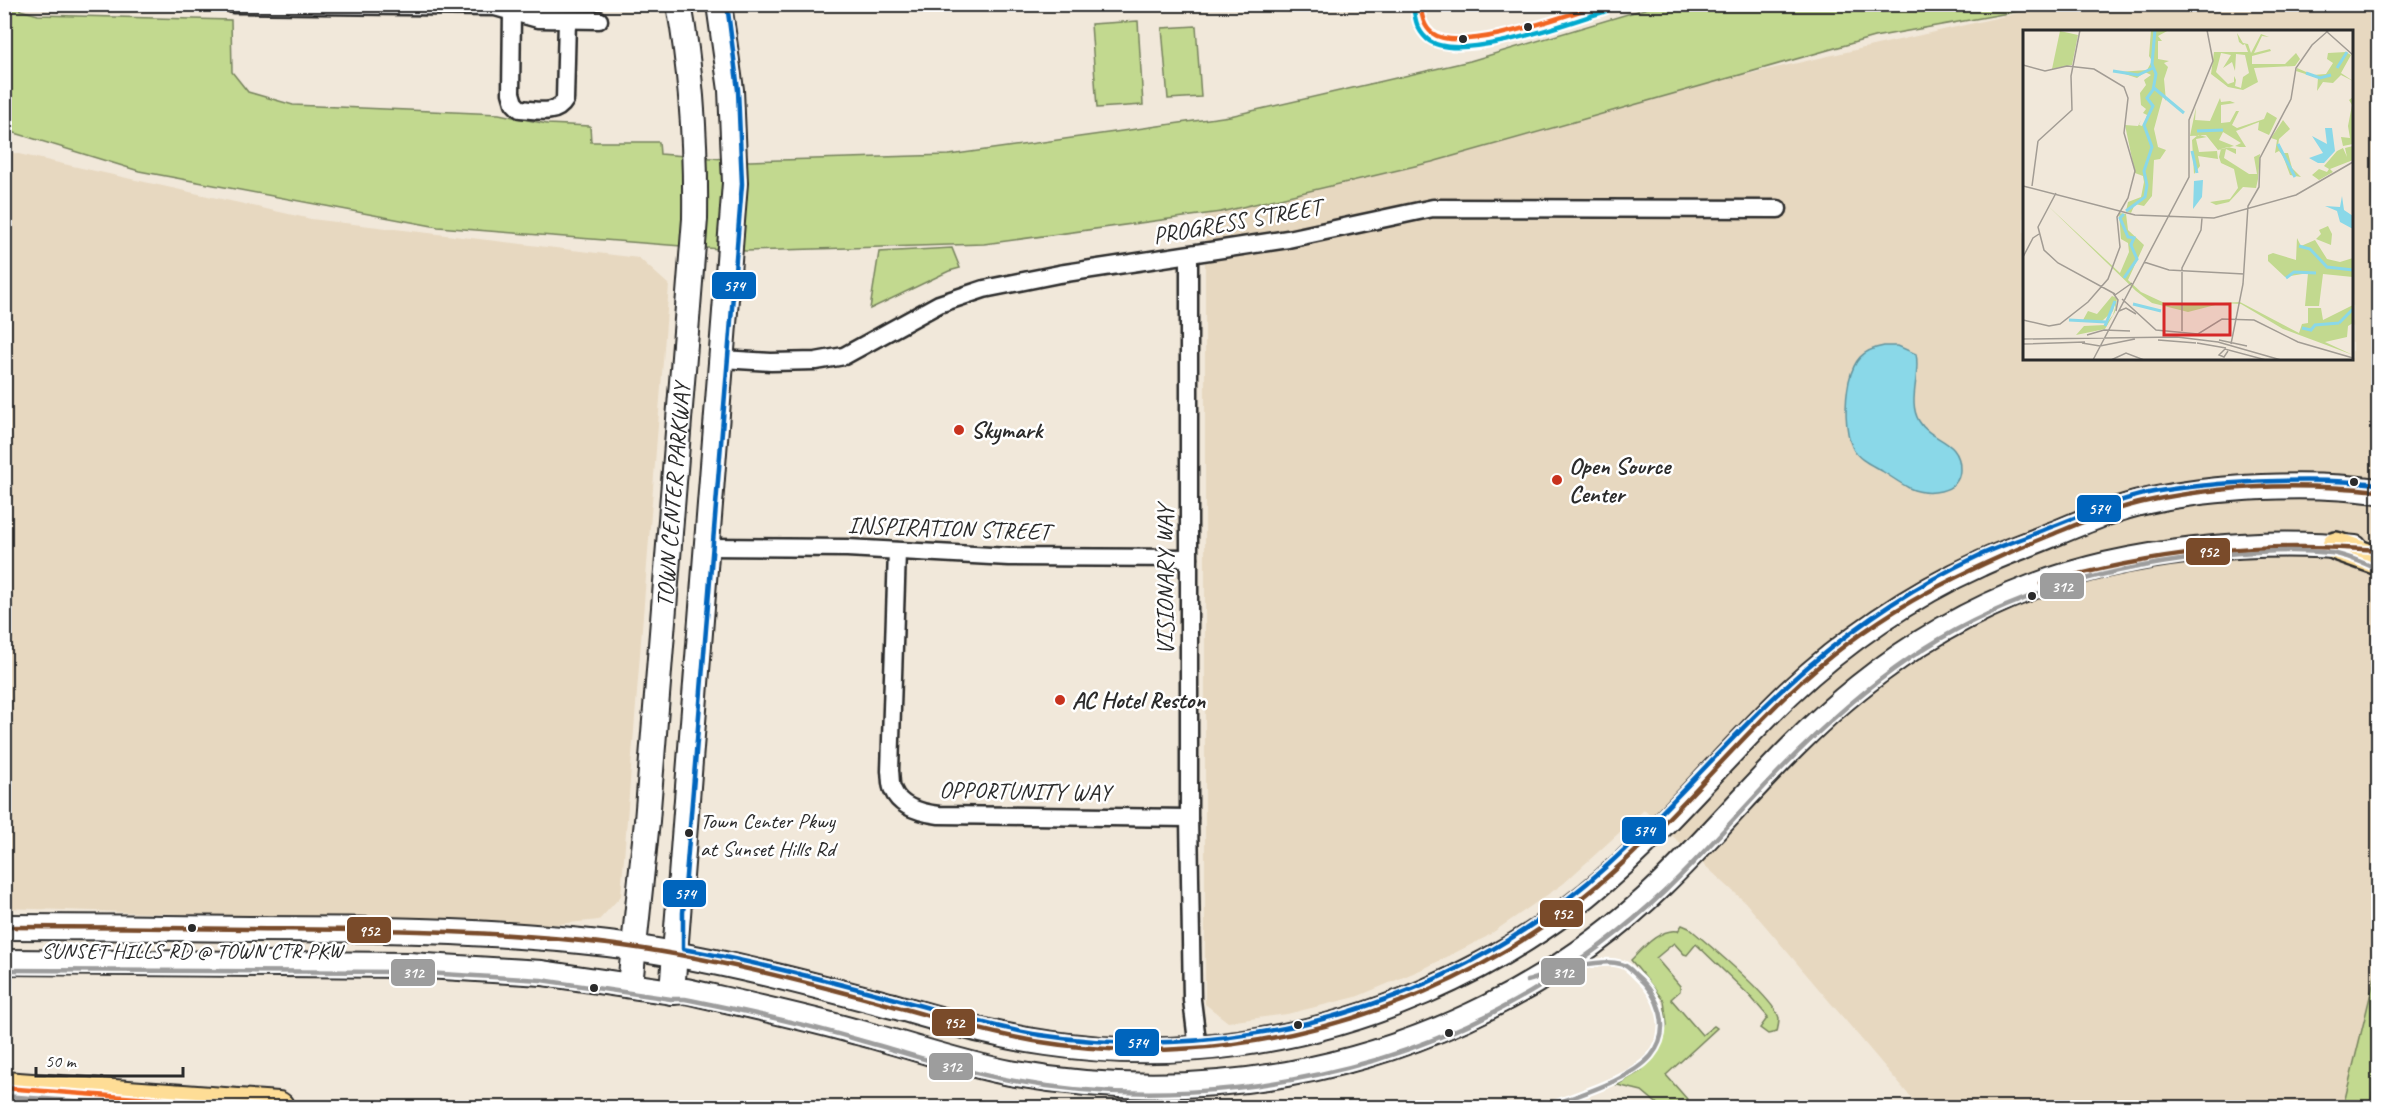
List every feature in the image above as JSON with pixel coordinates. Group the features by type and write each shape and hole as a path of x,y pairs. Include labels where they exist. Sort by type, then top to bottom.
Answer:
{"highway":[{"path":"4,1088 278,1107"}],"main road":[{"name":"TOWN CENTER PARKWAY","path":"630,985 635,948 695,219 693,104 690,68 679,4"},
{"name":"TOWN CENTER PARKWAY","path":"672,992 735,183 731,90 719,4"},
{"path":"4,927 428,930 543,937 675,955 821,987 1009,1037 1046,1043 1111,1050 1198,1049 1235,1044 1316,1029 1370,1013 1423,993 1470,971 1522,941 1569,909 1610,874 1790,693 1825,662 1917,597 1977,564 2091,519 2144,501 2203,493 2284,487 2379,491"},
{"path":"2336,546 2379,561"},
{"path":"4,962 409,965 542,973 672,992 686,991 803,1018 972,1064 1064,1080 1117,1085 1186,1085 1286,1074 1334,1064 1430,1033 1482,1010 1564,963 1638,907 1732,813 1792,747 1830,711 1889,664 1961,619 2039,584 2102,567 2156,556 2232,547 2336,546 2379,550"}],"street":[{"path":"233,4 495,7 538,19 599,20"},
{"path":"512,12 512,93 514,103 520,109 551,111 561,107 565,100 567,20"},
{"name":"PROGRESS STREET","path":"722,359 771,362 816,361 844,356 939,304 984,289 1059,274 1288,239 1434,208 1778,209"},
{"name":"VISIONARY WAY","path":"1189,255 1189,818 1192,1000 1198,1049"},
{"name":"INSPIRATION STREET","path":"706,547 847,548 1009,557 1189,558"},
{"name":"OPPORTUNITY WAY","path":"897,551 890,771 892,791 905,804 920,813 939,815 1189,818"}],"shaded area":[{"path":"2103,4 2378,5 2378,1084 2374,1107 1919,1107 1745,902 1644,810 1563,884 1486,937 1425,968 1356,997 1287,1014 1228,1022 1205,1004 1205,197 2040,8"},
{"path":"5,151 311,219 639,258 669,285 621,896 599,920 538,926 5,908"}],"green space":[{"path":"4,5 20,5 20,10 38,15 231,20 232,72 248,92 293,105 499,114 547,124 590,126 591,142 659,142 660,154 750,161 949,155 1230,116 1470,61 1658,5 2053,5 1874,37 1432,162 1221,212 984,244 746,251 438,227 139,171 5,130"},
{"path":"1138,21 1143,105 1097,108 1091,24"},
{"path":"1196,26 1201,97 1168,99 1162,28"},
{"path":"952,248 960,268 949,271 870,309 879,252"},
{"path":"1682,925 1698,935 1753,985 1774,1009 1779,1023 1777,1032 1768,1034 1760,1028 1768,1017 1750,996 1696,944 1687,955 1674,943 1656,958 1680,986 1680,991 1671,999 1702,1035 1714,1026 1717,1028 1666,1075 1694,1107 1661,1107 1642,1091 1617,1085 1641,1071 1658,1050 1667,1025 1664,1001 1631,960 1652,940 1665,933 1678,931"},
{"path":"2378,964 2378,1062 2370,1107 2343,1107"}],"water":[{"path":"1884,346 1898,346 1916,354 1914,405 1919,421 1924,428 1956,452 1960,470 1958,478 1954,484 1941,491 1924,492 1909,488 1862,459 1853,449 1846,415 1851,374 1860,357 1870,350"}],"transit line":[{"name":"574","path":"727,4 738,90 742,184 683,913 683,949 793,972 1006,1028 1067,1039 1148,1043 1203,1040 1257,1033 1353,1010 1400,994 1489,951 1531,925 1571,896 1635,840 1758,713 1810,665 1889,606 1954,568 1993,549 2094,510 2153,492 2218,484 2278,481 2318,480 2378,484"},
{"path":"1420,4 1425,24 1432,33 1446,38 1466,39 1515,30 1602,4"},
{"path":"1413,5 1418,27 1427,39 1442,46 1462,47 1514,39 1606,11"},
{"name":"952","path":"4,927 384,930 519,935 645,949 717,962 826,988 982,1030 1034,1041 1133,1050 1183,1049 1281,1036 1330,1025 1424,992 1479,966 1532,935 1581,899 1627,859 1768,713 1819,666 1880,620 1979,566 2087,520 2148,501 2205,492 2263,487 2321,487 2378,491"},
{"name":"952","path":"2041,584 2125,564 2208,552 2291,547 2378,550"},
{"name":"312","path":"4,970 409,972 541,980 671,999 685,999 816,1028 967,1071 1051,1087 1144,1093 1191,1092 1284,1081 1376,1060 1416,1046 1494,1012 1566,970 1634,919 1665,891 1782,768 1843,710 1910,658 1973,621 2039,593 2074,582 2109,573 2198,557 2256,552 2331,553 2375,568"},
{"name":"312","path":"1527,981 1587,964 1611,962 1623,965 1633,972 1651,992 1657,1002 1662,1024 1658,1046 1642,1065 1601,1087 1544,1108"},
{"path":"4,1088 271,1108"},
{"name":"312","path":"4,1096 168,1108"}],"place":[{"name":"Skymark","path":"959,430"},
{"name":"Open Source Center","path":"1557,480"},
{"name":"AC Hotel Reston","path":"1060,700"},
{"name":"Town Center Pkwy at Sunset Hills Rd","path":"689,833"},
{"name":"SUNSET HILLS RD @ TOWN CTR PKW","path":"192,928"}]}
